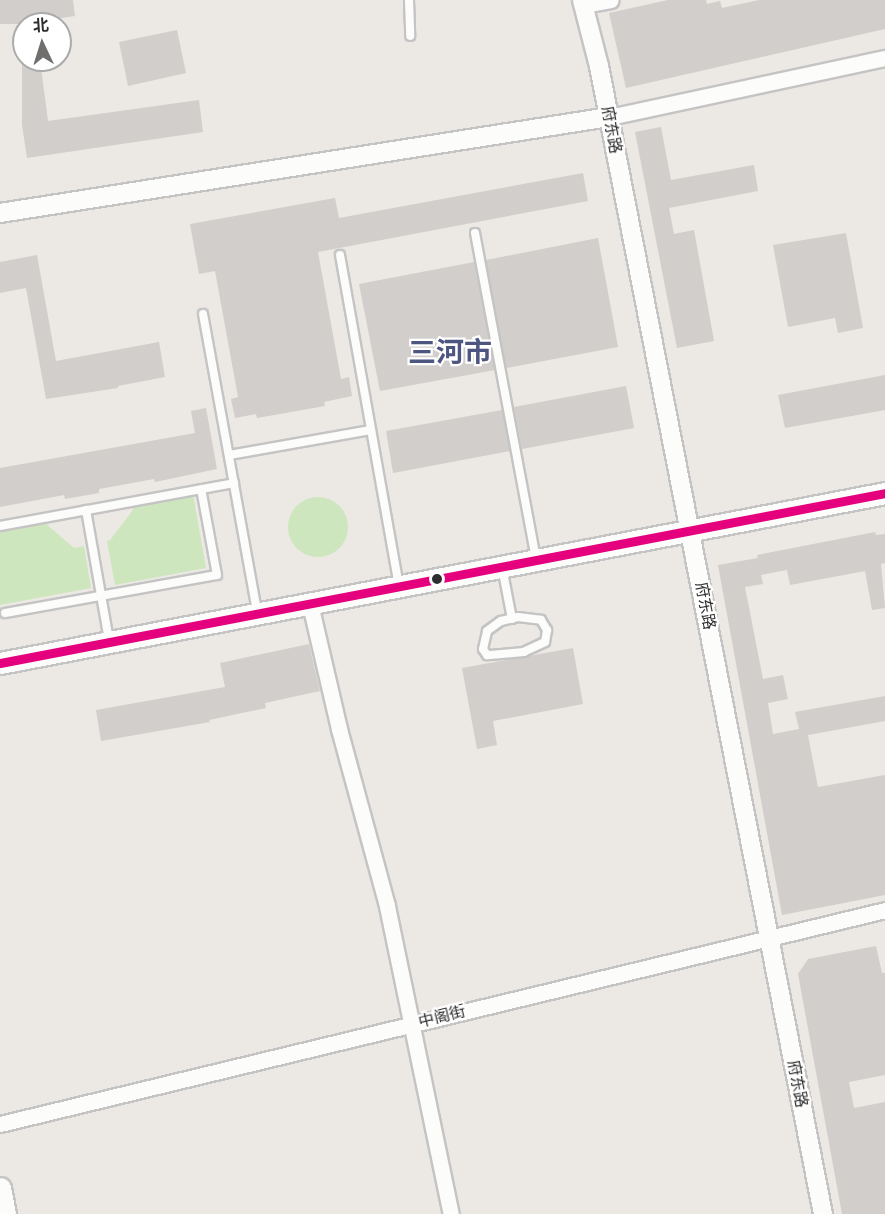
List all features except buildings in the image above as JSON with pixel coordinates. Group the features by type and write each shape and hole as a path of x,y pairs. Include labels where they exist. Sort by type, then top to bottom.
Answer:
{"main road":[{"path":"0,663 885,493"},
{"path":"0,1188 5,1214"}],"street":[{"path":"582,2 611,0"},
{"name":"府东路","path":"582,2 609,117 823,1214"},
{"path":"0,213 609,117 885,58"},
{"path":"310,604 339,729 387,906 451,1214"},
{"name":"中阁街","path":"0,1124 885,910"}],"lane":[{"path":"410,0 410,36"},
{"path":"475,233 536,560"},
{"path":"340,255 400,586"},
{"path":"203,314 257,614"},
{"path":"229,455 371,430"},
{"path":"0,526 234,483"},
{"path":"5,613 217,575 201,489"},
{"path":"86,510 110,642"},
{"path":"502,567 512,618"},
{"path":"530,617 541,620 547,630 545,642 524,652 487,655 483,649 487,631 501,621 512,618 530,617"}],"green space":[{"path":"193,494 206,568 115,585 107,541 133,510 132,505"},
{"path":"318,497 335,502 343,510 348,527 343,544 335,552 318,557 301,552 293,544 288,527 293,510 301,502"},
{"path":"45,523 74,548 84,546 91,588 0,605 0,531"}],"transit line":[{"path":"0,663 885,493"}],"district":[{"name":"三河市","path":"450,353"}]}
